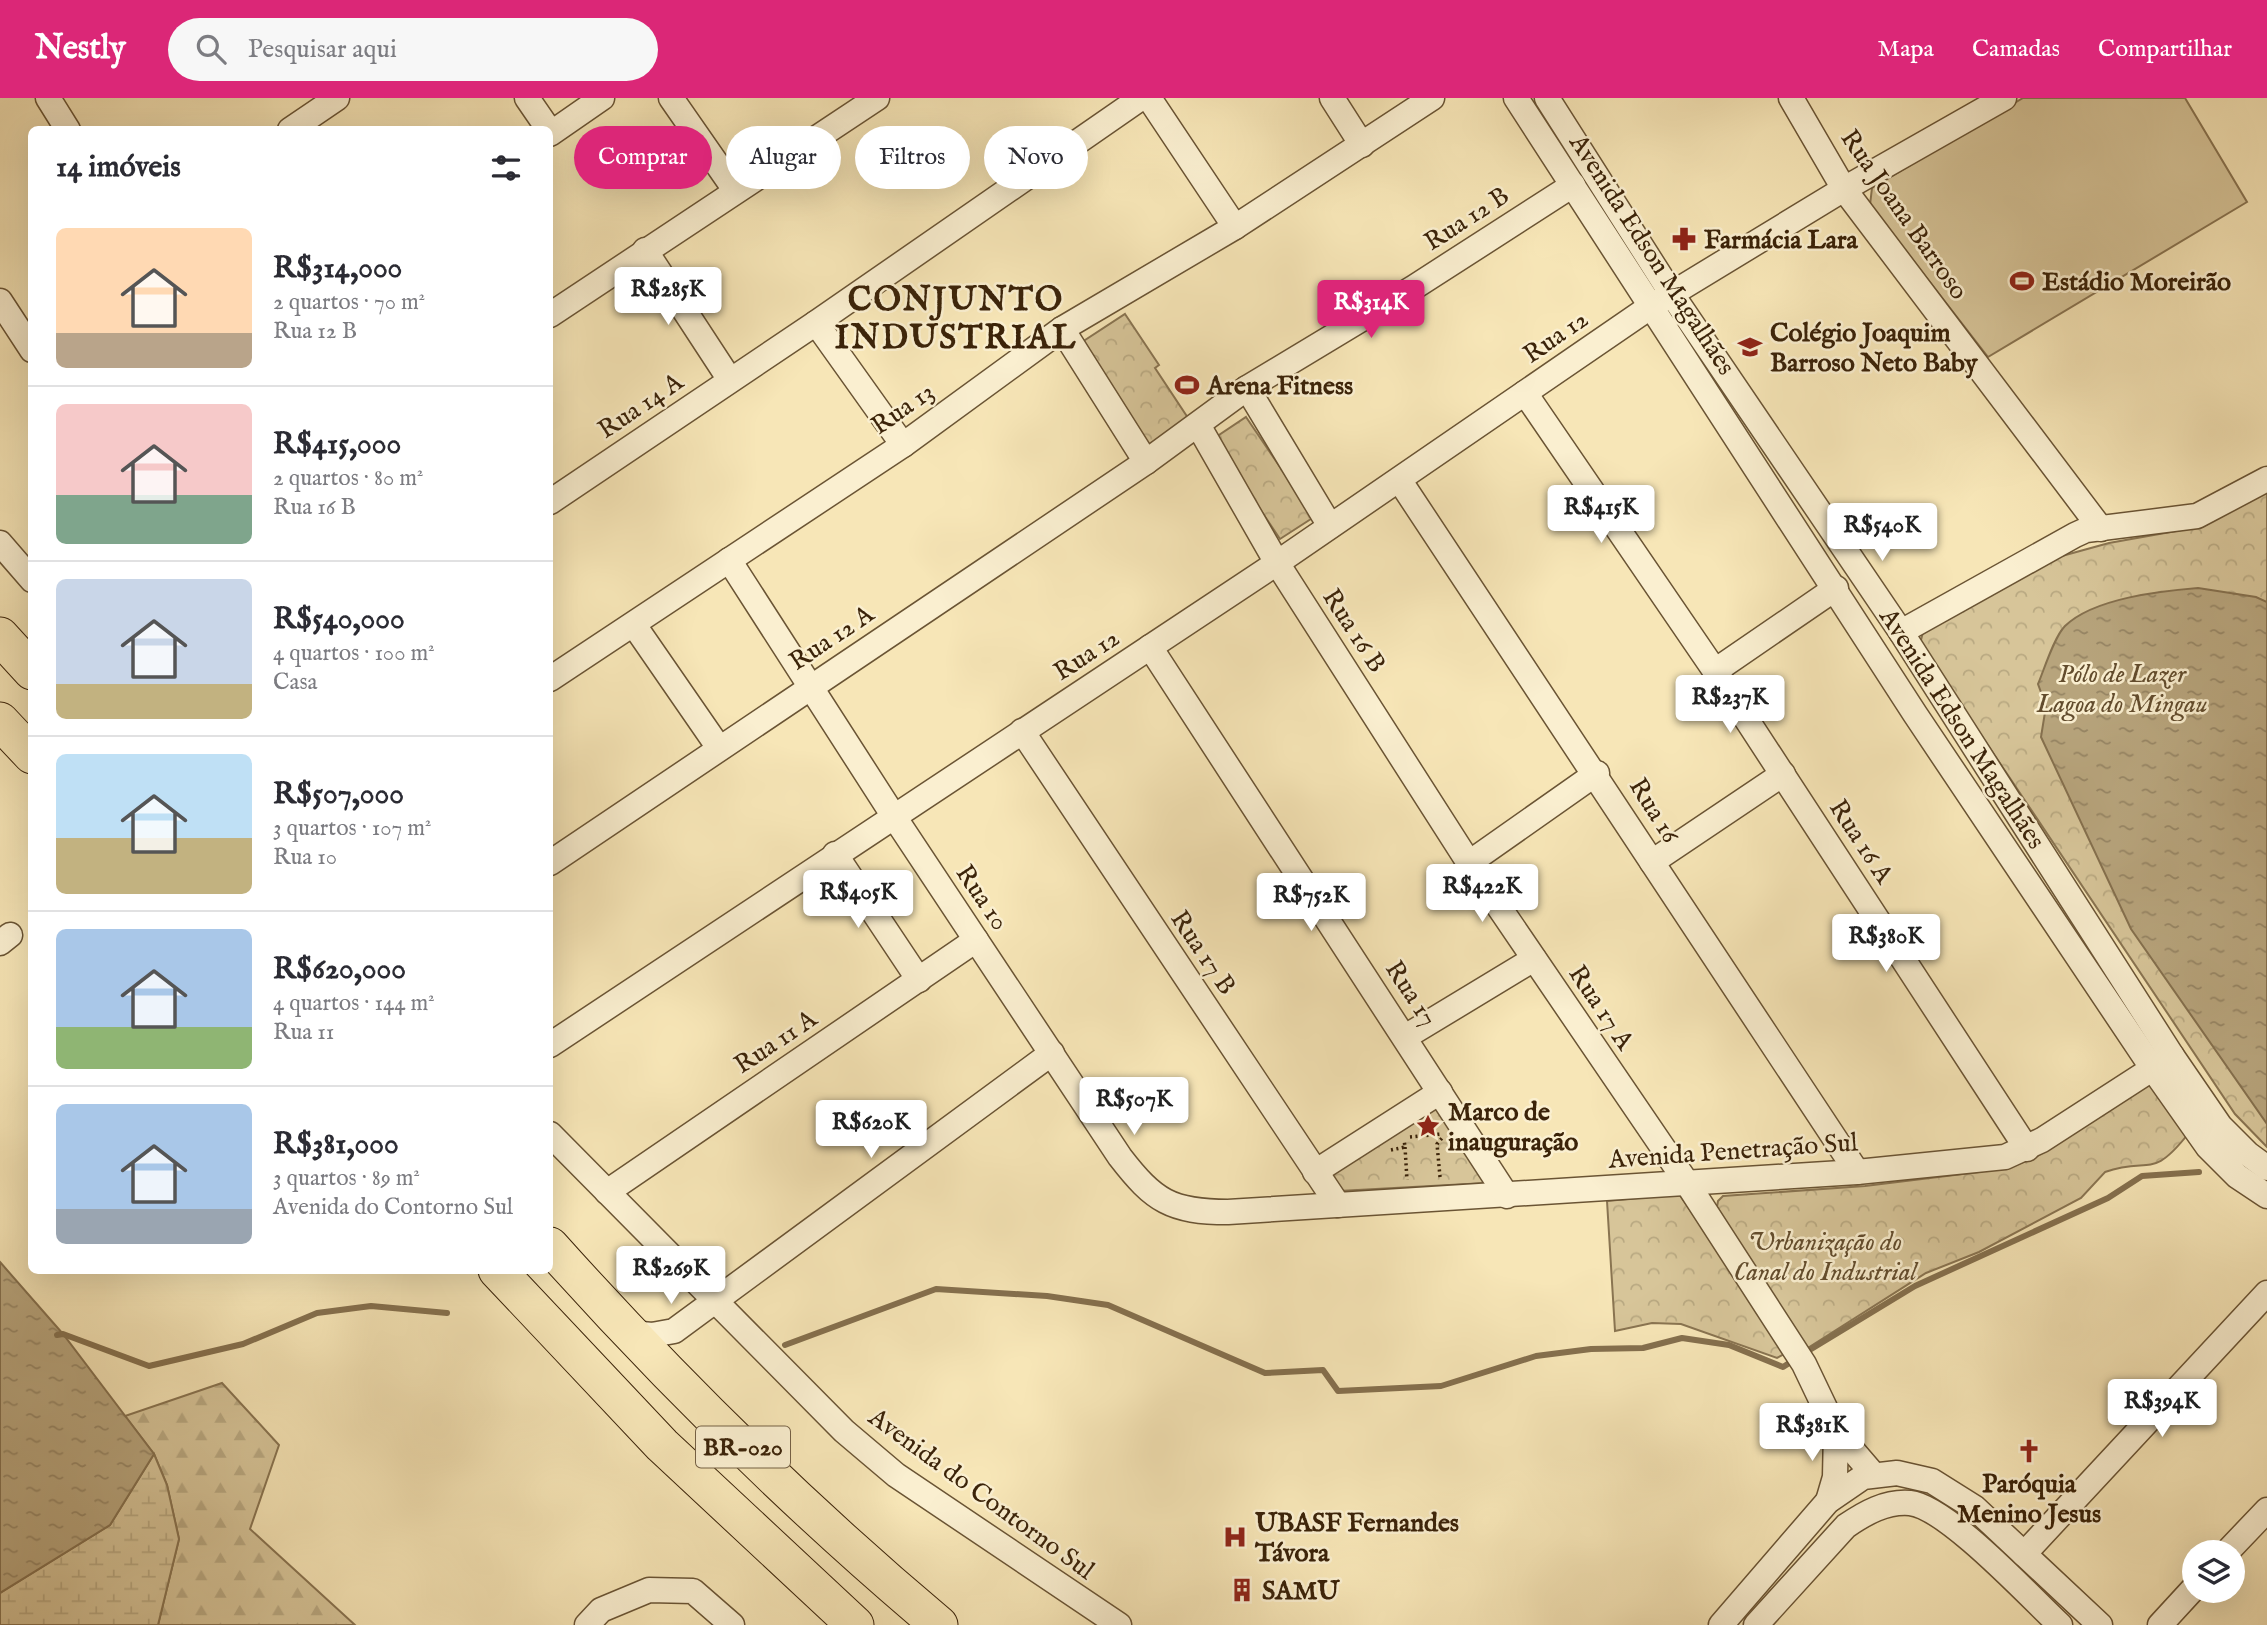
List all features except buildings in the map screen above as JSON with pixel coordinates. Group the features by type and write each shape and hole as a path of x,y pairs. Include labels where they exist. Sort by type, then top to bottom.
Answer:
{"highway":[{"path":"0,636 28,667"},
{"path":"0,721 28,751"},
{"name":"BR-020","path":"553,1252 695,1402 816,1517 939,1625"},
{"name":"BR-020","path":"511,1277 662,1445 855,1625"}],"street":[{"path":"296,126 337,98"},
{"path":"527,98 546,126"},
{"path":"553,130 602,98"},
{"path":"671,98 735,190"},
{"path":"553,313 877,98"},
{"name":"Rua 14 A","path":"553,500 816,323 1141,98"},
{"path":"1149,98 1235,227"},
{"path":"1332,98 1362,145"},
{"name":"Rua 13","path":"553,677 903,445 1062,329 1235,227 1432,98"},
{"name":"Avenida Edson Magalhães","path":"1516,98 1916,714 2162,1063 2220,1126 2248,1154 2267,1168"},
{"name":"Avenida Edson Magalhães","path":"1547,98 1671,293 1945,700 2162,1063 2208,1147 2237,1176 2267,1196"},
{"name":"Rua Joana Barroso","path":"1791,98 1844,189 2101,529"},
{"name":"Rua 12","path":"553,1043 1400,481 1650,306 1844,189 2004,98"},
{"path":"57,101 66,126"},
{"name":"Rua 12 B","path":"1146,462 1247,388 1577,192 1605,187"},
{"path":"645,250 730,380"},
{"path":"0,301 28,343"},
{"path":"816,323 903,445"},
{"path":"1062,329 1146,462"},
{"path":"1247,388 1330,526"},
{"path":"1525,393 1715,671 1836,588"},
{"name":"Rua 16 B","path":"1198,425 1277,563 1469,863"},
{"name":"Rua 12 A","path":"553,861 1146,462"},
{"path":"1901,632 2075,535 2197,516 2267,479"},
{"name":"Rua 16","path":"1400,481 1597,773 1651,862 1857,1172"},
{"path":"11,556 28,575"},
{"name":"Rua 10","path":"729,560 893,815 1120,1157 1156,1198 1185,1210 1228,1212"},
{"path":"634,625 719,748"},
{"name":"Rua 17","path":"1150,647 1507,1196"},
{"name":"Rua 16 A","path":"1715,671 2027,1149"},
{"path":"1916,714 1945,700"},
{"name":"Rua 17 B","path":"1022,732 1338,1205"},
{"path":"1469,863 1597,773"},
{"path":"1651,862 1783,774"},
{"path":"835,854 919,980"},
{"name":"Rua 17 A","path":"1469,863 1687,1183 1804,1364 1836,1431"},
{"name":"Rua 11 A","path":"607,1192 976,940"},
{"path":"1405,1037 1534,959"},
{"path":"631,1333 652,1335 674,1331 717,1303 1052,1053"},
{"name":"Avenida Penetração Sul","path":"1228,1212 1857,1172 2005,1157 2027,1149 2162,1063"},
{"path":"1315,1172 1440,1092"},
{"name":"Avenida do Contorno Sul","path":"553,1137 844,1431 896,1475 1119,1625"},
{"path":"2024,1554 2267,1293"},
{"path":"1836,1431 1873,1474"},
{"path":"1828,1501 1835,1476 1836,1431"},
{"path":"1721,1625 1828,1501 1873,1474 1914,1475 1949,1489 1975,1508 2100,1625"},
{"path":"1756,1625 1846,1526 1870,1511 1896,1503 1913,1504 1949,1522 2060,1625"},
{"path":"2238,1540 2267,1510"},
{"path":"587,1625 601,1610 649,1590 693,1591 732,1625"},
{"path":"2160,1625 2182,1601"}],"path":[{"path":"1439,1122 1447,1134"},
{"path":"1404,1138 1447,1134"},
{"path":"1440,1180 1437,1144 1447,1134"},
{"path":"1405,1147 1407,1183 1418,1182"},
{"path":"1429,1181 1452,1179"}],"green space":[{"name":"Estádio Moreirão","path":"2023,98 2185,98 2247,202 1988,357 1870,205 1872,188"},
{"path":"1125,314 1159,365 1155,368 1192,424 1150,452 1079,344"},
{"path":"1246,417 1314,517 1280,539 1213,439"},
{"name":"Pólo de Lazer Lagoa do Mingau","path":"2267,489 2267,1147 2235,1114 1920,644 1923,632 2051,559 2109,543 2204,526"},
{"name":"Urbanização do Canal do Industrial","path":"2150,1083 2188,1134 2166,1158 2150,1165 2105,1172 2081,1198 1979,1252 1926,1273 1803,1351 1717,1207 1723,1196 1865,1186 1979,1172 2021,1163 2039,1155 2068,1132"},
{"path":"1433,1104 1486,1183 1339,1191 1329,1173"},
{"name":"Urbanização do Canal do Industrial","path":"1679,1194 1788,1352 1777,1358 1681,1324 1652,1323 1615,1331 1607,1201"},
{"path":"222,1383 279,1445 250,1529 355,1625 158,1625 179,1539 167,1485 154,1454 125,1416"},
{"path":"154,1454 167,1485 179,1539 158,1625 0,1625 0,1593 110,1525"}],"water":[{"name":"Pólo de Lazer Lagoa do Mingau","path":"2198,588 2256,597 2267,602 2267,1124 2131,929 2041,737 2046,706 2038,684 2053,645 2065,626 2078,616 2110,602"},
{"path":"0,1262 63,1334 154,1454 110,1525 0,1593"}],"waterway":[{"path":"1803,1354 1915,1286 2108,1198 2142,1176 2199,1172"},
{"path":"785,1345 936,1289 1047,1296 1108,1305 1265,1373 1323,1370 1338,1391 1441,1386 1536,1356 1591,1349 1643,1348 1682,1338 1729,1345 1783,1367 1794,1360"},
{"path":"57,1335 63,1334 149,1366 243,1344 317,1313 371,1306 447,1313"}],"place":[{"name":"Farmácia Lara","path":"1684,239"},
{"name":"Estádio Moreirão","path":"2022,281"},
{"name":"Colégio Joaquim Barroso Neto Baby","path":"1750,347"},
{"name":"Arena Fitness","path":"1187,385"},
{"name":"Marco de inauguração","path":"1428,1126"},
{"name":"Paróquia Menino Jesus","path":"2029,1451"},
{"name":"UBASF Fernandes Távora","path":"1235,1537"},
{"name":"SAMU","path":"1242,1590"}],"district":[{"name":"CONJUNTO INDUSTRIAL","path":"956,317"}]}
